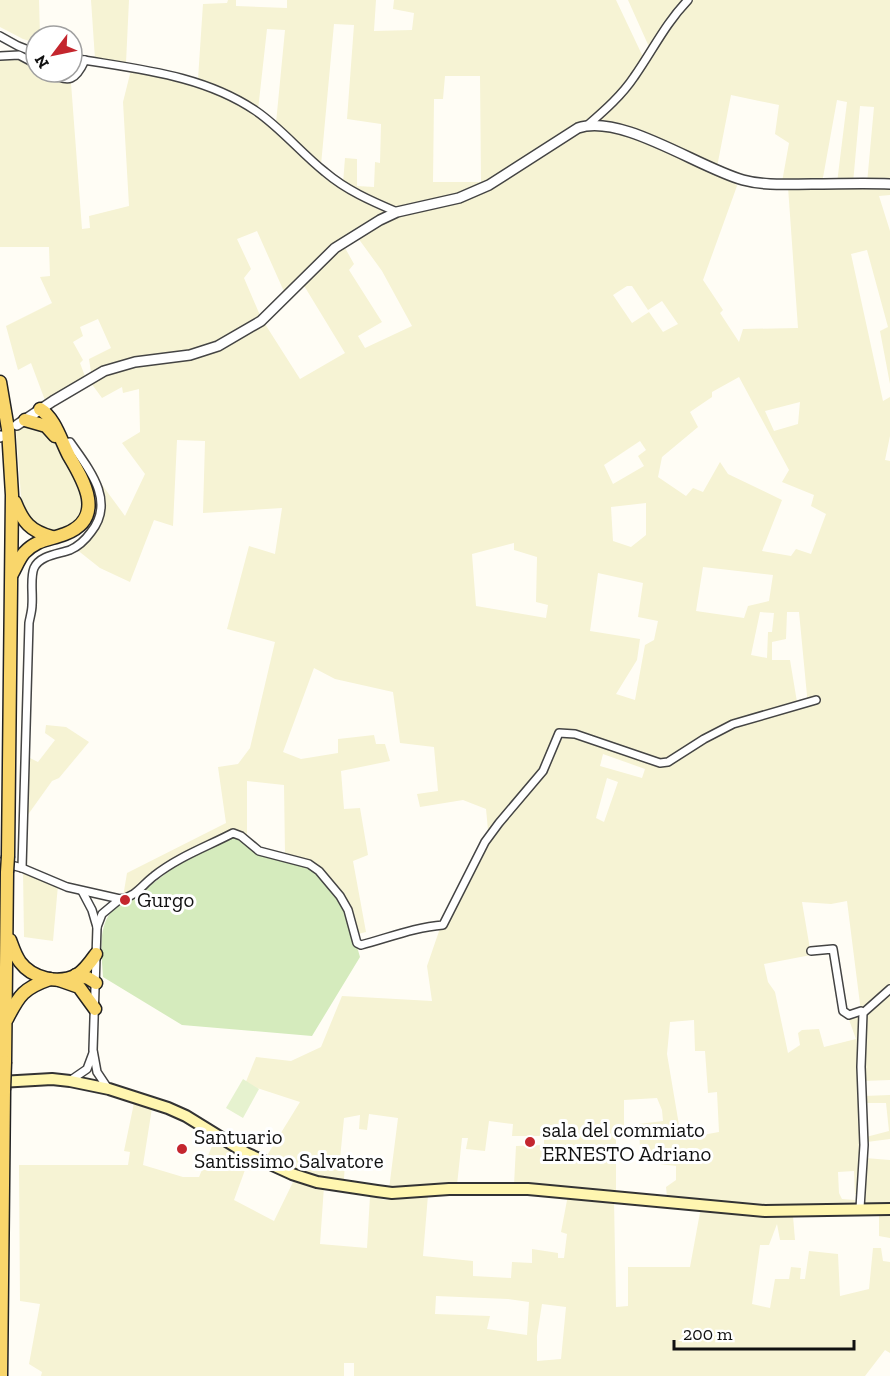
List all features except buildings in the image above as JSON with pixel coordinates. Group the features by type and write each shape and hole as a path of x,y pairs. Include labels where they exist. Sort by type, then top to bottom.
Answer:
{"main road":[{"path":"0,382 8,429 12,495 5,863 7,930 5,1062 2,1086 1,1367"},
{"path":"48,422 53,401"},
{"path":"12,574 24,554 34,545 76,528 84,519 89,506 88,493 83,480 63,443 40,409"},
{"path":"21,422 48,422"},
{"path":"12,495 22,519 29,527 52,537"},
{"path":"7,930 15,954 21,964 31,972 54,980 78,981 88,978 96,982"},
{"path":"78,981 96,954"},
{"path":"5,1022 23,992 32,986 54,980"},
{"path":"78,981 95,1008"},
{"path":"2,1086 36,1079 70,1081 109,1089 186,1116 270,1165 317,1182 345,1187 392,1193 449,1189 528,1190 765,1211 890,1209"}],"street":[{"path":"21,422 104,371 121,365 190,355 218,346 238,332 261,321 335,248 397,212 459,198 489,185 578,128 589,124 634,78 672,16 688,0"},
{"path":"0,36 24,48"},
{"path":"0,56 19,56 24,58"},
{"path":"85,60 190,80 230,95 269,121 326,174 351,192 397,212"},
{"path":"589,124 634,134 742,180 777,184 890,184"},
{"path":"22,868 29,623 33,569 45,558 72,549 86,539 97,526 102,510 100,491 93,474 70,442 63,443"},
{"path":"102,914 120,899 134,895 153,877 183,857 233,833 241,836 259,851 309,864 318,871 340,896 348,910 357,943 361,945 392,938 422,926 443,925 485,842 543,771 559,733 575,734 660,763 668,762 733,724 816,700"},
{"path":"5,863 67,887 120,899"},
{"path":"82,891 92,910 97,927 93,1050 97,1072 109,1089"},
{"path":"92,910 95,901 101,896"},
{"path":"97,927 102,914 101,896"},
{"path":"811,951 833,949 843,1011 849,1015 861,1011 863,1013"},
{"path":"860,1208 864,1145 861,1067 863,1013 890,988"},
{"path":"90,1084 87,1069 93,1050"},
{"path":"70,1081 87,1069"},
{"path":"90,1084 97,1072"}],"shaded area":[{"path":"0,0 39,0 40,24 24,24 24,39 0,27"},
{"path":"91,0 129,0 126,63 95,59"},
{"path":"228,0 236,0 236,6 287,8 287,0 376,0 374,31 412,30 414,13 393,9 394,0 616,0 644,59 650,49 628,0 890,0 890,183 867,183 874,107 860,106 853,183 837,183 847,102 837,100 822,183 782,182 789,143 775,134 779,105 731,95 717,167 592,121 471,191 409,208 398,207 371,199 343,183 345,158 357,159 357,186 374,187 375,162 380,163 381,124 347,119 354,25 334,24 321,165 276,123 285,30 267,29 258,110 229,91 198,79 203,4 227,3","holes":["445,76 480,76 481,182 433,182 434,99 443,99"]},
{"path":"16,57 24,61 24,84 71,84 82,229 90,228 89,216 129,206 123,102 131,70 216,88 267,120 339,184 386,211 325,254 286,296 257,231 237,239 251,269 244,278 262,320 218,345 96,377 91,372 89,359 111,348 98,319 80,327 83,336 73,342 83,360 80,363 86,379 46,403 31,363 18,370 6,326 52,303 40,277 50,276 49,247 0,247 0,58"},
{"path":"602,127 637,138 733,178 737,186 703,280 723,310 720,313 739,342 743,329 798,328 788,187 890,188 890,195 879,196 890,231 890,384 880,331 888,327 867,250 851,254 883,401 890,397 890,436 885,460 890,461 890,1080 863,1081 858,1195 855,1194 854,1171 838,1172 839,1193 842,1199 855,1200 855,1207 762,1208 667,1197 666,1187 676,1180 676,1166 651,1163 640,1149 639,1124 663,1121 662,1110 657,1098 624,1100 624,1125 616,1134 616,1193 514,1185 516,1146 544,1145 544,1136 512,1136 513,1124 489,1121 485,1151 466,1149 468,1138 462,1138 457,1185 389,1189 398,1118 369,1114 367,1130 359,1129 360,1115 344,1118 340,1159 345,1161 344,1179 320,1178 266,1157 300,1102 245,1084 256,1057 291,1061 321,1047 342,996 432,1001 427,966 447,908 488,830 486,809 463,800 420,807 417,794 438,791 434,747 400,743 393,692 335,679 314,668 283,752 301,759 338,753 338,739 374,735 376,744 385,744 390,761 341,771 344,809 360,808 368,855 353,861 366,932 358,934 348,901 321,868 285,854 284,785 247,781 247,837 235,831 188,850 123,897 127,873 226,823 218,767 238,764 250,748 275,642 227,629 249,546 275,554 282,508 203,513 205,441 177,440 173,526 154,520 130,582 100,568 76,549 95,533 103,515 100,482 125,516 145,474 122,443 140,432 139,389 123,393 122,387 102,398 91,383 125,367 220,349 265,324 300,379 345,353 303,284 344,246 354,264 349,270 382,322 358,336 365,348 412,326 382,271 358,238 390,219 464,200 580,130","holes":["627,286 632,286 648,310 662,301 678,324 663,332 649,312 632,323 613,295","739,377 789,470 782,482 814,495 811,506 826,514 811,554 796,549 791,556 762,551 782,500 728,474 720,462 703,492 693,488 686,496 658,477 662,457 698,427 690,412 712,397 712,392","800,402 798,424 774,431 765,411","640,441 646,450 638,456 644,466 613,484 604,465","646,503 646,535 631,547 613,541 611,507","514,543 514,550 537,557 536,602 548,605 546,618 476,606 472,554","703,567 773,575 769,601 748,606 744,618 696,611","598,573 643,583 638,617 658,621 654,640 645,645 635,700 616,694 637,660 640,639 590,631","760,612 774,613 772,632 768,632 767,658 751,655","787,612 799,612 808,706 798,708 790,660 772,660 772,642 786,639","603,754 645,769 642,778 600,766","607,778 618,782 604,822 596,818","847,901 861,1012 848,1017 856,1039 824,1047 819,1029 802,1030 798,1033 800,1045 788,1053 775,992 768,982 764,964 811,955 802,902 831,904","694,1020 695,1051 705,1051 708,1093 717,1092 719,1132 697,1136 680,1131 667,1054 670,1022"]},
{"path":"30,425 42,427 62,450 83,488 85,507 72,527 48,533 31,525 22,509 16,430"},
{"path":"46,725 66,727 89,742 59,778 52,781 27,816 28,757 38,762 55,740 45,733"},
{"path":"23,871 58,885 53,941 24,937"},
{"path":"890,1095 890,1139 867,1142 866,1137 889,1131 886,1103 864,1103 864,1096"},
{"path":"134,1103 152,1108 143,1165 183,1177 199,1177 215,1139 249,1159 234,1200 274,1221 294,1180 324,1186 320,1244 367,1248 370,1196 385,1200 428,1195 423,1256 473,1261 473,1276 511,1278 512,1262 532,1263 532,1249 558,1253 558,1258 564,1258 567,1234 561,1232 568,1195 614,1200 616,1307 628,1306 628,1267 690,1267 701,1207 793,1216 795,1240 780,1240 777,1224 769,1245 760,1245 752,1304 770,1308 775,1279 789,1279 791,1267 801,1268 800,1279 805,1279 809,1251 838,1254 840,1296 869,1289 873,1248 881,1248 883,1261 890,1262 890,1353 885,1350 865,1376 354,1376 354,1363 344,1363 344,1376 41,1376 42,1372 29,1364 40,1304 20,1301 19,1165 128,1165 130,1152 124,1151","holes":["436,1296 529,1302 527,1335 487,1329 490,1316 435,1314","542,1304 566,1307 561,1359 537,1361 537,1336"]},
{"path":"865,1158 890,1160 890,1207 863,1207"},
{"path":"879,1213 890,1213 890,1238 879,1236"}],"green space":[{"name":"Gurgo","path":"233,836 259,854 308,867 317,872 346,909 360,957 312,1036 182,1025 103,977 103,930 112,910 121,903 134,898 186,858"},
{"path":"243,1079 259,1089 243,1118 226,1108"}],"place":[{"name":"Gurgo","path":"125,900"},
{"name":"sala del commiato ERNESTO Adriano","path":"530,1142"},
{"name":"Santuario Santissimo Salvatore","path":"182,1149"}]}
